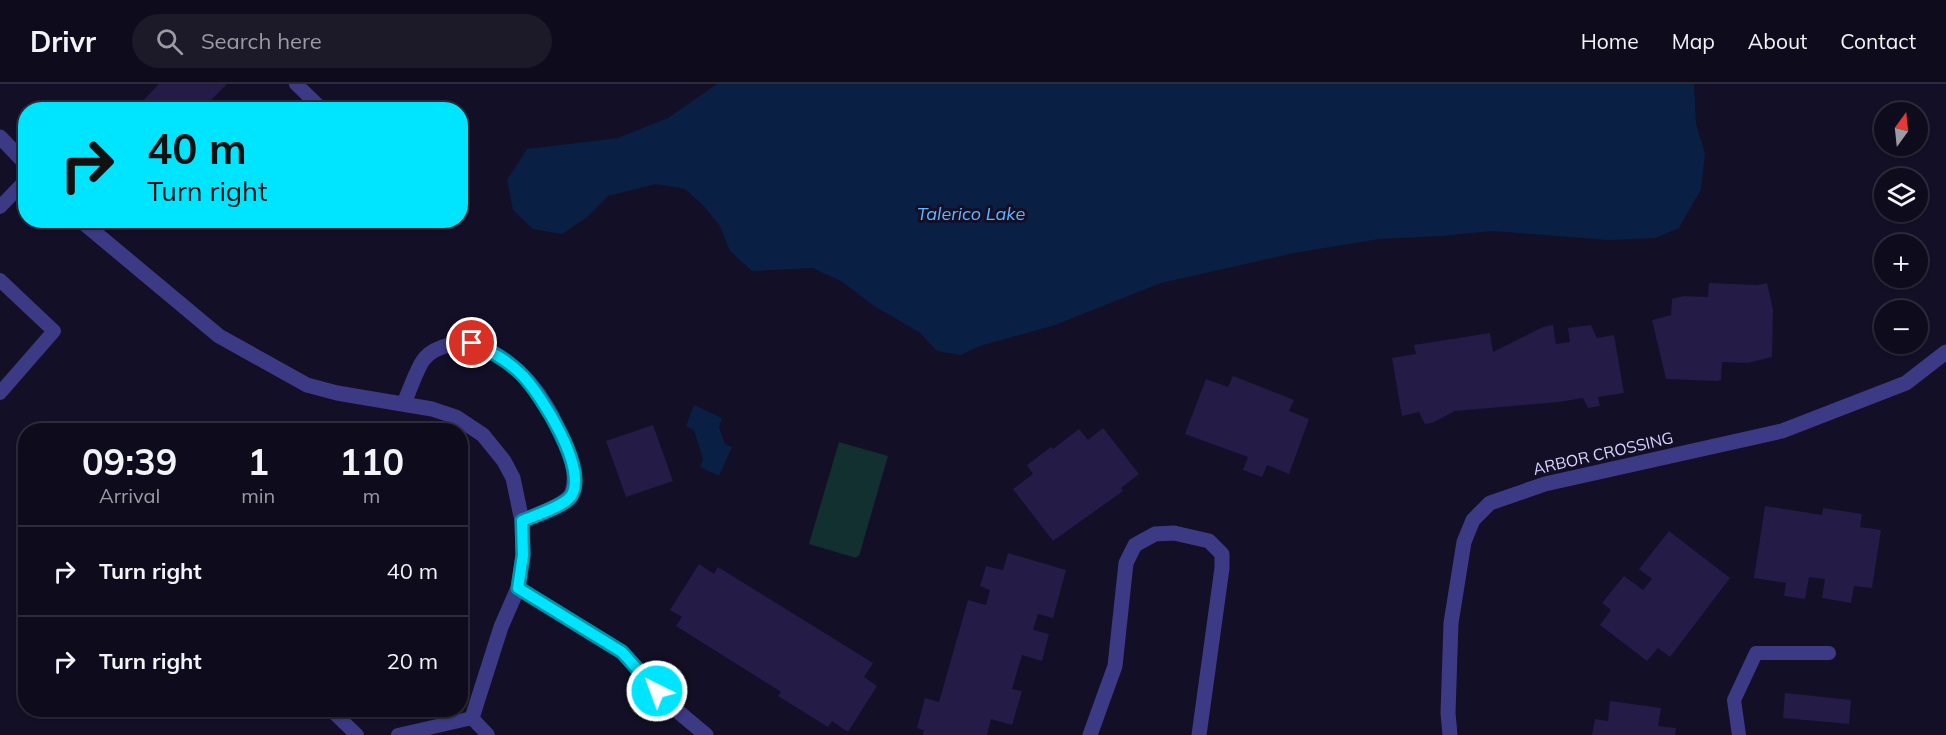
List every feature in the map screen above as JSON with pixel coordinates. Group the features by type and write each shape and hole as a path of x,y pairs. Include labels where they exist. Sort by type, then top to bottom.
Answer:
{"street":[{"path":"0,137 18,156"},
{"path":"90,228 219,336 307,385 337,393 432,409 456,417 465,423"},
{"path":"404,403 424,358 440,347 455,343 472,343 493,352 522,375 547,406 569,451 574,480 572,495 562,503 522,521"},
{"name":"ARBOR CROSSING","path":"1450,735 1448,713 1450,623 1464,542 1473,520 1490,503 1545,484 1782,431 1906,383 1946,352"},
{"path":"468,425 483,435 504,461 513,478 522,521 523,555 518,588 501,627 472,718"},
{"path":"1090,735 1115,666 1126,563 1135,545 1155,534 1174,533 1209,541 1222,554 1199,735"},
{"path":"518,588 622,652 669,704 706,735"}],"lane":[{"path":"296,84 315,102"},
{"path":"0,207 18,188"},
{"path":"0,280 54,331 0,393"},
{"path":"1739,735 1734,700 1756,653 1829,652"},
{"path":"338,717 357,735"},
{"path":"398,735 472,718 488,735"}],"green space":[{"path":"839,442 888,456 859,556 856,558 809,544"}],"water":[{"name":"Talerico Lake","path":"717,84 1694,84 1696,124 1705,154 1701,189 1679,228 1655,238 1609,240 1492,231 1379,239 1294,253 1161,283 1055,325 980,346 961,355 937,351 919,332 874,306 841,281 812,268 752,271 730,251 720,226 703,205 685,189 656,184 608,196 586,218 562,234 533,229 513,210 507,180 527,149 618,138 668,118"},
{"path":"694,405 722,418 719,427 725,444 732,447 719,476 700,467 703,459 694,430 686,426"}],"building":[{"path":"159,84 227,84 209,102 142,102"},
{"path":"1709,283 1758,285 1767,283 1773,309 1772,357 1747,363 1722,362 1721,380 1717,381 1666,379 1652,320 1671,315 1672,299 1684,296 1708,297"},
{"path":"1553,325 1556,344 1570,342 1568,328 1591,325 1597,338 1614,335 1624,393 1598,397 1600,406 1588,408 1583,398 1455,411 1432,423 1425,424 1419,412 1402,416 1392,358 1416,354 1414,345 1490,333 1493,352 1543,327"},
{"path":"1233,376 1294,400 1289,411 1309,419 1289,474 1267,465 1262,477 1243,470 1248,457 1185,434 1206,379 1228,387"},
{"path":"653,425 673,481 626,497 606,441"},
{"path":"1103,428 1139,474 1121,488 1123,491 1053,541 1013,489 1033,474 1027,465 1051,447 1053,449 1079,429 1088,440"},
{"path":"1765,506 1822,515 1823,508 1862,514 1860,527 1881,530 1872,588 1854,586 1851,603 1822,598 1825,579 1809,577 1805,599 1784,596 1786,583 1754,578"},
{"path":"1669,531 1730,578 1670,657 1658,648 1647,661 1600,625 1611,610 1602,603 1624,576 1643,590 1652,579 1639,569"},
{"path":"1008,553 1066,570 1053,618 1038,614 1033,630 1049,634 1042,661 1022,655 1012,689 1022,691 1012,725 991,719 987,735 923,735 924,730 917,728 925,698 939,702 968,600 986,605 990,590 980,586 986,566 1003,570"},
{"path":"699,564 714,574 718,567 873,663 864,677 877,686 848,732 832,721 828,727 778,696 781,692 676,626 682,617 670,610"},
{"path":"1785,693 1851,700 1849,724 1783,718"},
{"path":"1610,701 1661,708 1658,726 1676,728 1675,735 1592,735 1595,719 1608,721"}],"route":[{"path":"472,343 493,352 522,375 547,406 569,451 573,465 572,495 562,503 522,521 523,555 518,588 622,652 657,691"}]}
